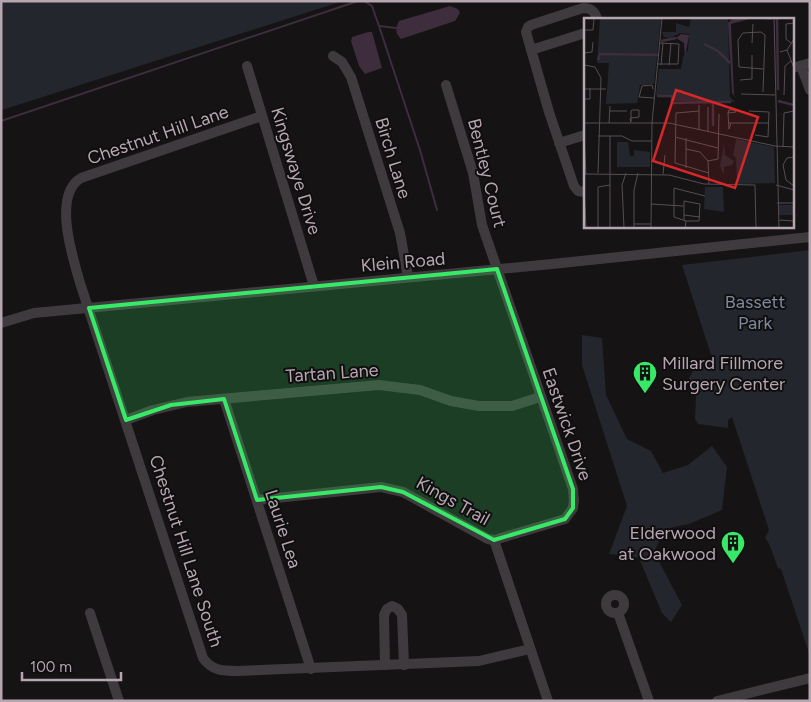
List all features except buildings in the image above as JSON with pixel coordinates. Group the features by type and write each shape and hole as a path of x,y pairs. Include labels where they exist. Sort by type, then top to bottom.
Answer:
{"street":[{"path":"584,192 578,191 574,186 559,143 526,32 531,25 583,8 589,8 595,12 597,18"},
{"path":"531,50 584,33"},
{"name":"Birch Lane","path":"333,56 342,62 351,77 400,233 408,277"},
{"name":"Kingswaye Drive","path":"247,66 314,286"},
{"path":"801,66 810,90"},
{"name":"Bentley Court","path":"446,85 473,173 482,225 497,269"},
{"name":"Chestnut Hill Lane","path":"88,308 68,232 66,206 73,184 81,178 262,116"},
{"path":"559,143 584,138"},
{"name":"Klein Road","path":"1,323 34,313 810,237"},
{"name":"Eastwick Drive","path":"494,540 565,518 573,508 574,501 572,489 497,269"},
{"name":"Chestnut Hill Lane South","path":"88,308 203,658 212,668 223,671 478,661 530,649"},
{"name":"Tartan Lane","path":"126,420 171,405 379,385 420,390 451,401 479,406 512,406 540,397"},
{"name":"Laurie Lea","path":"224,399 310,668"},
{"name":"Kings Trail","path":"257,500 381,487 390,488 410,496 488,539 494,540 548,701"},
{"path":"385,665 384,615 386,609 392,606 398,609 402,615 404,665"},
{"path":"618,613 649,701"},
{"path":"90,614 119,701"},
{"path":"717,701 810,678"}],"highlighted area":[{"path":"497,269 573,489 573,508 565,519 494,540 403,492 381,487 257,500 224,399 171,405 126,420 89,308"}],"green space":[{"path":"1,1 343,1 2,110"},
{"name":"Bassett Park","path":"810,250 810,656 781,569 778,568 771,548 765,538 769,530 732,417 728,420 728,428 698,424 695,419 696,397 688,380 695,367 704,360 713,361 682,265"},
{"path":"582,335 602,338 606,395 627,439 651,451 663,473 688,465 712,446 727,467 722,510 689,524 665,529 654,552 682,605 671,622 662,613 639,558 609,554 627,506 582,365"}],"shaded area":[{"path":"450,6 458,9 460,13 455,21 401,39 398,35 396,29 399,21"},
{"path":"372,32 382,68 365,74 359,66 351,41 352,37"}],"waterway":[{"path":"1,121 358,1"},
{"path":"364,1 372,6 379,26 420,150 437,210"},
{"path":"379,26 396,28"}],"place":[{"name":"Millard Fillmore Surgery Center","path":"645,394"},
{"name":"Elderwood at Oakwood","path":"733,564"}]}
